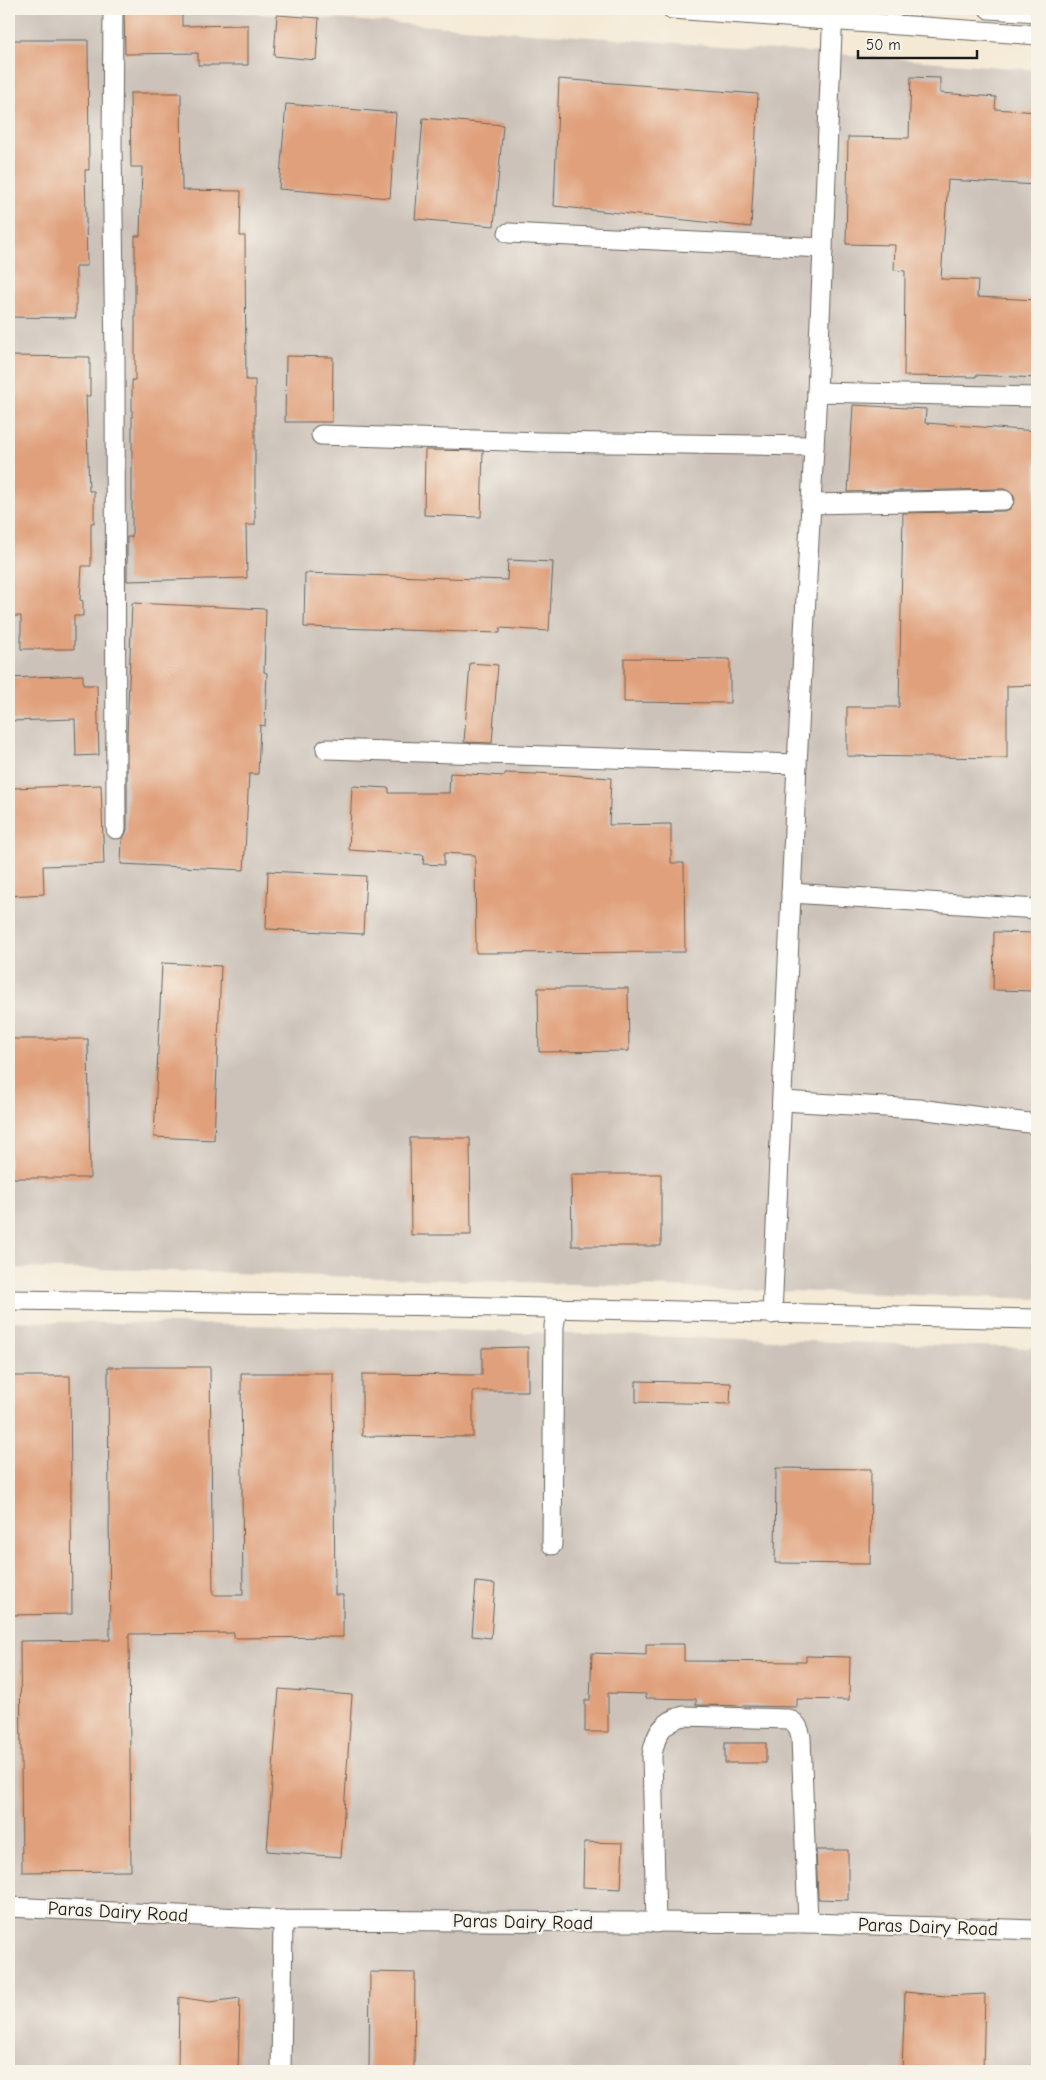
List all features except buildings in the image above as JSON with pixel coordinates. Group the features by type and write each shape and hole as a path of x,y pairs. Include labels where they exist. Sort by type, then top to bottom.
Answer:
{"street":[{"path":"113,9 116,829"},
{"path":"672,9 832,15 1037,35"},
{"path":"989,9 1037,12"},
{"path":"772,1314 797,764 817,392 832,15"},
{"path":"508,234 823,248"},
{"path":"817,392 1037,397"},
{"path":"321,436 541,442 814,446"},
{"path":"811,504 1004,500"},
{"path":"326,749 797,764"},
{"path":"791,893 1037,909"},
{"path":"782,1101 919,1109 1037,1124"},
{"path":"9,1300 1037,1318"},
{"path":"552,1545 554,1326 557,1309"},
{"path":"656,1923 653,1744 658,1732 665,1724 673,1719 684,1716 788,1719 799,1728 801,1737 808,1923"},
{"name":"Paras Dairy Road","path":"9,1907 283,1920 808,1923 1037,1930"},
{"path":"281,2071 283,1920"}],"shaded area":[{"path":"9,9 191,9 1037,70 1037,1299 139,1270 9,1268"},
{"path":"9,1321 351,1327 1037,1348 1037,2071 9,2071"}]}
